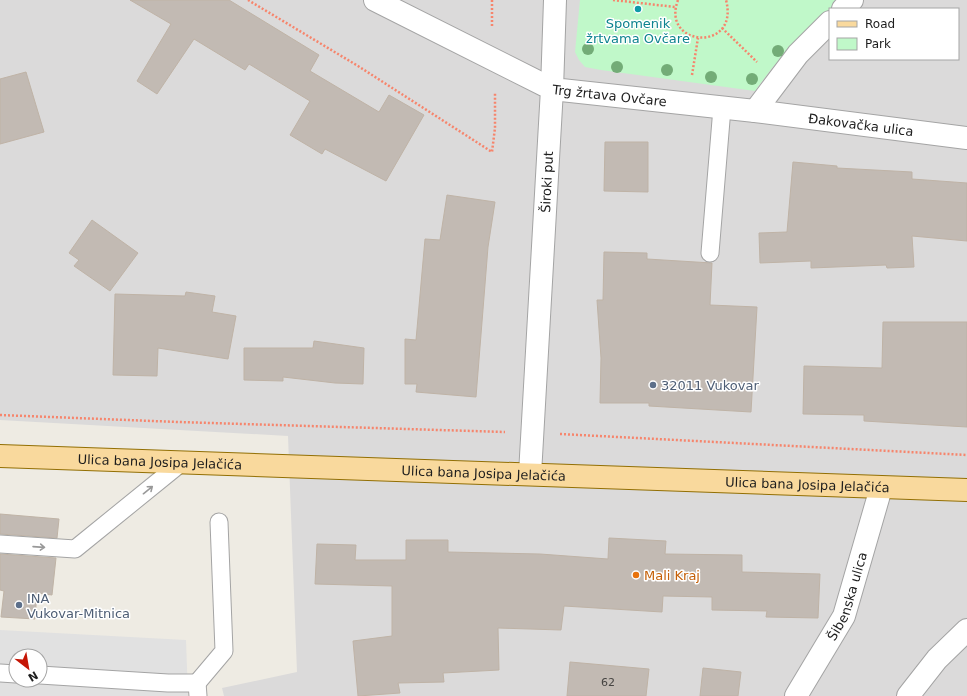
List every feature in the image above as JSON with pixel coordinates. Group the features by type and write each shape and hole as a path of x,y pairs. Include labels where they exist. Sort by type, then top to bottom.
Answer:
{"main road":[{"name":"Ulica bana Josipa Jelačića","path":"0,456 967,490"}],"street":[{"path":"375,0 552,89"},
{"name":"Trg žrtava Ovčare","path":"554,0 552,89 755,111"},
{"path":"844,8 852,0"},
{"path":"755,111 798,54 829,23"},
{"name":"Široki put","path":"530,474 552,89"},
{"name":"Đakovačka ulica","path":"755,111 967,138"},
{"name":"Šibenska ulica","path":"796,696 844,616 881,488"},
{"path":"908,696 938,659 967,630"}],"lane":[{"path":"710,253 722,108"},
{"path":"0,544 75,549 181,463"},
{"path":"48,676 168,683 197,690 224,651 219,522"}],"path":[{"path":"248,0 358,66 492,152"},
{"path":"613,0 675,7"},
{"path":"678,0 675,7 675,15 680,27 689,36 698,38 711,37 722,28 727,20 728,10 726,0"},
{"path":"722,28 778,81"},
{"path":"687,104 698,38"},
{"path":"0,415 532,433 967,455"}],"shaded area":[{"path":"0,0 967,0 967,696 224,696 222,688 297,672 288,436 0,420"},
{"path":"0,630 186,640 188,696 0,696"}],"green space":[{"path":"580,0 839,0 831,8 829,8 829,10 772,68 755,91 585,67 575,52"}],"building":[{"path":"130,0 229,0 319,55 310,71 379,112 389,95 424,115 386,181 325,149 322,154 290,135 310,101 249,64 245,70 194,39 157,94 137,81 171,24"},
{"path":"26,72 44,132 0,144 0,79"},
{"path":"605,142 648,142 648,192 604,191"},
{"path":"793,162 837,166 837,168 912,172 912,179 967,183 967,241 912,236 914,267 887,268 886,265 811,268 811,261 760,263 759,233 787,232"},
{"path":"447,195 495,202 488,247 476,397 416,392 417,384 405,384 405,339 416,340 425,239 440,240"},
{"path":"92,220 138,253 110,291 74,266 79,260 69,253"},
{"path":"604,252 647,253 647,259 712,263 710,305 757,307 751,412 649,406 649,403 600,403 601,358 597,300 603,300"},
{"path":"186,292 215,296 212,312 236,316 228,359 158,348 157,376 113,375 115,294 185,296"},
{"path":"883,322 967,322 967,427 864,421 864,415 803,414 804,366 882,368"},
{"path":"314,341 364,348 363,384 335,383 283,377 283,381 244,380 244,348 313,348"},
{"path":"0,514 59,519 57,538 0,534"},
{"path":"609,538 666,541 665,554 742,555 742,572 820,574 818,618 766,617 767,611 712,610 712,597 663,596 662,612 564,606 561,630 498,628 499,670 443,673 444,682 398,683 400,693 358,696 353,641 392,636 392,586 315,584 317,544 356,545 355,560 406,560 406,540 448,540 448,552 540,554 608,559"},
{"path":"0,554 56,558 52,595 37,593 35,619 1,617 4,591 0,590"},
{"path":"570,662 649,669 646,696 567,696"},
{"path":"703,668 741,672 738,696 700,696"}],"place":[{"name":"Spomenik žrtvama Ovčare","path":"638,9"},
{"name":"32011 Vukovar","path":"653,385"},
{"name":"Mali Kraj","path":"636,575"},
{"name":"INA Vukovar-Mitnica","path":"19,605"}]}
